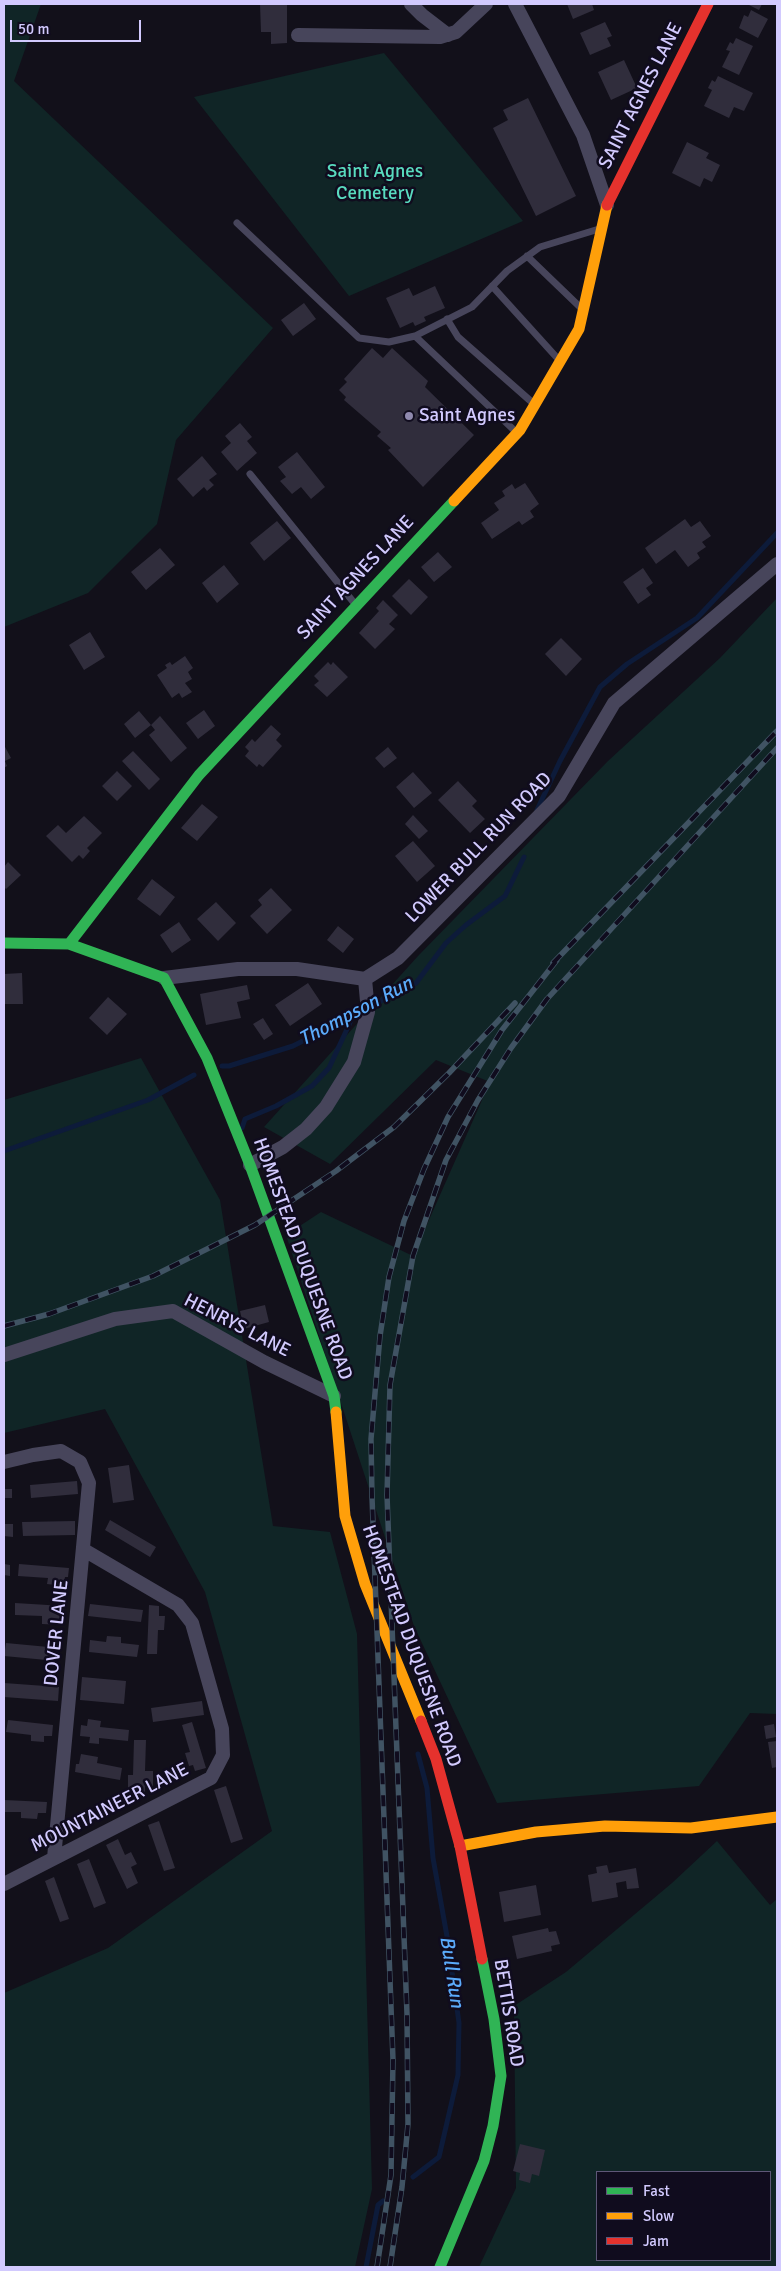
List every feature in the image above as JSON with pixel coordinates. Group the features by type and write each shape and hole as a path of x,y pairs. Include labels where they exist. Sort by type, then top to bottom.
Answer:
{"street":[{"path":"411,4 422,16 448,35"},
{"path":"298,35 440,37 456,32 486,4"},
{"name":"SAINT AGNES LANE","path":"515,4 583,135 608,205"},
{"name":"SAINT AGNES LANE","path":"69,944 199,775 517,433 579,329 608,205 708,4"},
{"name":"LOWER BULL RUN ROAD","path":"365,979 398,958 559,796 614,704 777,564"},
{"path":"4,943 69,944 164,978 238,969 297,969 365,979 367,1006 354,1062 326,1107 306,1129 284,1147 250,1165"},
{"name":"HOMESTEAD DUQUESNE ROAD","path":"164,978 207,1058 250,1165 334,1396 340,1436 345,1516 365,1584 436,1759 460,1846"},
{"name":"HENRYS LANE","path":"4,1355 115,1320 173,1311 264,1362 334,1396"},
{"name":"DOVER LANE","path":"4,1462 61,1451 80,1462 89,1483 54,1858"},
{"name":"MOUNTAINEER LANE","path":"4,1884 211,1778 223,1755 221,1722 192,1623 178,1605 84,1550"},
{"path":"460,1846 536,1832 595,1827 691,1828 777,1817"},
{"name":"BETTIS ROAD","path":"440,2267 484,2161 493,2126 501,2076 494,2019 460,1846"}],"lane":[{"path":"237,223 359,338 389,342 415,336 472,307 507,271 540,247 602,228"},
{"path":"527,256 583,310"},
{"path":"492,286 560,361"},
{"path":"447,319 458,337 535,404"},
{"path":"415,336 517,433"},
{"path":"250,474 356,606"}],"green space":[{"path":"4,4 41,4 14,81 273,328 176,440 157,524 88,593 4,627"},
{"name":"Saint Agnes Cemetery","path":"384,53 523,221 349,296 194,97"},
{"path":"777,598 777,1714 750,1713 699,1786 497,1803 414,1626 286,1235 321,1212 413,1256 490,1082 436,1060 330,1164 264,1127 418,956 608,761 720,658"},
{"path":"141,1058 220,1200 273,1526 330,1532 357,1634 372,2189 355,2267 4,2267 4,1993 108,1948 272,1831 205,1592 105,1409 4,1433 4,1100"},
{"path":"717,1841 770,1905 777,1899 777,2267 479,2267 516,2188 514,2006 566,1972 672,1883"}],"building":[{"path":"260,4 287,4 287,43 271,44 271,32 261,32"},
{"path":"567,4 592,4 594,10 573,19"},
{"path":"747,4 762,4 759,10"},
{"path":"751,10 768,19 758,38 739,28 744,15 748,17"},
{"path":"605,22 612,36 607,38 611,46 590,55 580,33"},
{"path":"736,38 753,46 739,75 722,67 730,51 726,50 730,42 733,44"},
{"path":"624,60 637,88 611,100 598,72"},
{"path":"718,76 753,93 744,111 734,107 729,118 704,106 712,90 708,88 712,80 715,82"},
{"path":"528,98 576,196 536,216 493,128 508,120 503,110"},
{"path":"687,142 709,153 706,158 720,165 712,182 704,178 700,187 672,173"},
{"path":"435,286 445,308 424,317 426,321 415,326 413,322 400,328 386,298 409,288 413,296"},
{"path":"304,303 316,319 293,336 281,320"},
{"name":"Saint Agnes","path":"372,348 383,358 392,348 428,381 425,387 474,435 423,487 388,450 391,448 377,436 381,432 344,400 346,397 339,390 347,382 344,379"},
{"path":"240,423 252,437 247,441 257,453 237,471 221,452 231,443 225,436"},
{"path":"297,452 325,487 311,499 301,487 292,494 280,481 286,477 278,467"},
{"path":"202,456 217,474 209,480 214,485 207,491 204,487 193,497 177,479"},
{"path":"525,483 539,504 530,511 534,517 522,525 519,521 492,539 481,523 499,510 494,503 505,496 502,491 512,484 515,489"},
{"path":"685,519 691,527 700,521 711,536 702,542 706,547 697,553 700,558 688,567 675,550 656,564 645,548"},
{"path":"277,521 291,538 264,561 250,543"},
{"path":"160,548 175,565 146,590 131,572"},
{"path":"438,552 452,567 434,582 421,567"},
{"path":"224,565 239,584 217,603 202,583"},
{"path":"643,568 653,583 646,588 651,595 638,604 623,582"},
{"path":"409,579 428,597 411,615 392,596"},
{"path":"383,600 398,615 389,624 395,629 375,649 359,633 379,611 376,608"},
{"path":"90,632 105,657 84,670 69,645"},
{"path":"561,638 582,659 566,676 545,654"},
{"path":"185,656 193,668 188,672 192,679 185,683 192,692 182,698 179,693 172,698 157,675 167,668 165,665 170,662 172,665"},
{"path":"328,662 331,665 333,662 348,677 327,697 314,685 319,681 314,676"},
{"path":"204,710 215,726 198,739 186,723"},
{"path":"139,711 151,725 135,738 124,724"},
{"path":"160,716 187,748 171,762 149,735 155,730 151,725"},
{"path":"271,725 281,734 276,740 282,746 263,767 259,764 257,767 245,756 249,751 245,747 252,739 255,742"},
{"path":"4,745 11,758 5,761 7,766 4,768"},
{"path":"388,747 397,758 384,768 375,758"},
{"path":"133,751 160,779 149,790 122,761"},
{"path":"117,771 132,786 117,801 102,786"},
{"path":"413,772 432,793 414,808 396,787"},
{"path":"458,781 477,801 472,806 485,819 470,833 438,800"},
{"path":"202,804 218,817 197,841 181,828"},
{"path":"413,815 428,831 419,839 405,824"},
{"path":"84,816 102,833 87,848 90,851 83,859 79,855 72,862 46,836 58,825 66,833"},
{"path":"413,841 435,866 417,882 395,856"},
{"path":"8,862 21,875 6,889 4,887 4,867"},
{"path":"152,879 175,897 160,916 137,899"},
{"path":"271,888 292,910 267,934 250,916 262,905 258,900"},
{"path":"216,902 236,923 218,941 197,919"},
{"path":"179,922 191,940 172,953 160,935"},
{"path":"338,926 354,939 343,953 327,940"},
{"path":"22,973 23,1004 4,1004 4,974"},
{"path":"308,983 322,1004 290,1026 275,1005"},
{"path":"247,985 250,999 237,1002 241,1018 206,1025 200,994"},
{"path":"108,997 127,1014 107,1035 89,1018"},
{"path":"263,1018 273,1034 264,1040 253,1024"},
{"path":"265,1305 269,1322 244,1329 240,1311"},
{"path":"129,1465 134,1500 113,1503 108,1468"},
{"path":"77,1481 78,1494 31,1498 30,1485"},
{"path":"4,1489 12,1489 12,1498 4,1498"},
{"path":"110,1520 156,1547 150,1557 105,1530"},
{"path":"75,1521 75,1535 23,1536 22,1522"},
{"path":"4,1524 13,1524 13,1537 4,1536"},
{"path":"4,1564 10,1565 10,1576 4,1575"},
{"path":"19,1564 69,1568 68,1577 65,1577 64,1586 47,1584 48,1578 18,1576"},
{"path":"15,1603 64,1606 63,1625 42,1624 42,1616 15,1615"},
{"path":"90,1604 143,1610 141,1622 88,1616"},
{"path":"149,1605 159,1606 159,1616 165,1616 164,1630 158,1630 157,1654 147,1654"},
{"path":"107,1636 121,1637 121,1643 139,1645 137,1657 89,1652 90,1640 106,1642"},
{"path":"6,1643 59,1648 57,1661 4,1656"},
{"path":"82,1677 126,1681 124,1704 80,1700"},
{"path":"4,1683 59,1687 58,1701 4,1697"},
{"path":"202,1701 204,1715 153,1722 151,1708"},
{"path":"88,1719 101,1721 100,1727 129,1730 128,1741 99,1738 99,1744 89,1743 90,1737 80,1736 81,1725 87,1726"},
{"path":"8,1720 53,1725 52,1736 44,1736 44,1742 31,1741 31,1735 6,1732"},
{"path":"192,1722 206,1768 195,1771 193,1765 189,1766 185,1753 190,1752 182,1725"},
{"path":"774,1724 776,1737 766,1739 764,1726"},
{"path":"134,1740 146,1740 145,1771 153,1771 153,1787 145,1787 145,1796 128,1796 128,1775 133,1775"},
{"path":"777,1741 777,1767 772,1768 768,1742"},
{"path":"81,1754 98,1757 97,1763 122,1768 120,1780 75,1772 76,1764 79,1764"},
{"path":"226,1786 243,1839 231,1843 214,1790"},
{"path":"4,1800 47,1802 46,1813 38,1813 37,1819 21,1818 21,1812 4,1812"},
{"path":"159,1821 175,1868 164,1871 148,1825"},
{"path":"118,1839 125,1855 131,1852 137,1864 131,1867 138,1883 127,1889 106,1845"},
{"path":"89,1859 106,1903 94,1908 77,1864"},
{"path":"607,1865 609,1873 636,1868 639,1888 627,1889 626,1881 616,1883 618,1897 592,1902 588,1875 597,1873 596,1867"},
{"path":"54,1877 69,1919 60,1922 45,1881"},
{"path":"536,1885 541,1915 504,1922 499,1892"},
{"path":"548,1928 549,1932 556,1931 560,1944 551,1946 552,1951 517,1959 512,1936"},
{"path":"520,2144 545,2150 539,2176 532,2174 530,2183 519,2180 520,2173 513,2171"}],"waterway":[{"name":"Thompson Run","path":"537,810 560,761 600,687 627,664 697,618 777,533"},
{"name":"Thompson Run","path":"222,1066 229,1066 293,1046 416,983 446,943 466,925 505,896 524,857"},
{"name":"Bull Run","path":"242,1128 245,1119 276,1106 312,1086 329,1068 354,1014"},
{"name":"Thompson Run","path":"4,1151 148,1100 194,1075"},
{"name":"Bull Run","path":"413,2177 439,2157 458,2075 459,2023 448,1942 433,1858 427,1788 418,1754"},
{"name":"Bull Run","path":"366,2267 378,2205 383,2201"}],"railway":[{"path":"553,963 777,731"},
{"path":"390,2267 402,2187 408,2124 407,2014 387,1495 390,1385 413,1256 446,1160 478,1100 511,1048 547,999 777,748"},
{"path":"377,2267 391,2175 393,2060 372,1497 371,1439 380,1336 389,1277 404,1221 424,1169 448,1117 502,1030 557,960"},
{"path":"4,1326 49,1314 153,1276 255,1225 336,1171 394,1127 449,1073 515,1003"}],"traffic: fast":[{"path":"69,944 199,775 454,501"},
{"path":"4,943 69,944 164,978 207,1058 250,1165 334,1396 336,1412"},
{"path":"440,2267 484,2161 493,2126 501,2076 494,2019 482,1959"}],"traffic: slow":[{"path":"454,501 520,430 579,329 607,205"},
{"path":"336,1412 345,1516 365,1584 421,1721"},
{"path":"460,1846 536,1832 605,1826 691,1828 777,1817"}],"traffic: jam":[{"path":"607,205 708,4"},
{"path":"421,1721 436,1759 460,1846 482,1959"}],"place":[{"name":"Saint Agnes","path":"409,416"}]}
